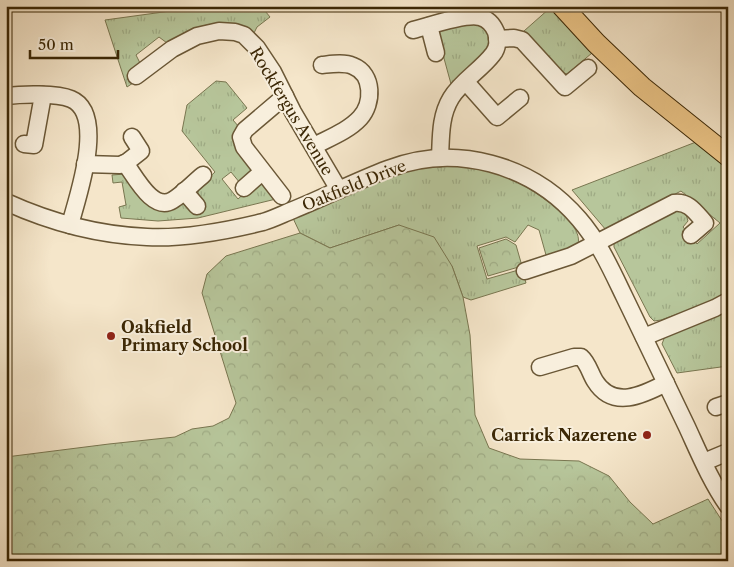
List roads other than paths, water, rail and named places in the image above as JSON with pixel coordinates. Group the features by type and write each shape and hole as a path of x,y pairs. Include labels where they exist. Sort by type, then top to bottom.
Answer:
{"main road":[{"path":"562,6 596,43 642,87 728,156"}],"street":[{"path":"413,30 464,17 479,16 490,22 495,30 497,39 493,54 454,93 446,107 442,123 440,158"},
{"path":"430,26 436,53"},
{"name":"Rockfergus Avenue","path":"136,76 191,38 207,32 227,31 242,34 250,40 273,72 339,190"},
{"path":"497,39 514,38 522,40 565,87 588,68"},
{"path":"314,146 359,120 366,110 370,98 369,86 364,75 356,67 344,64 322,65"},
{"path":"466,82 497,117 520,98"},
{"path":"35,145 43,95"},
{"path":"6,96 43,95 72,99 84,110 89,130 85,164 70,226"},
{"path":"282,196 243,145 242,135 245,130 285,96"},
{"path":"85,164 115,165 125,163 141,151 132,137"},
{"name":"Oakfield Drive","path":"6,202 43,218 70,226 147,237 216,231 265,221 400,164 416,160 440,158 482,161 508,168 547,189 578,218 596,242 644,336 704,462 728,506"},
{"path":"125,163 156,202 170,202 202,175"},
{"path":"244,188 262,172"},
{"path":"184,191 197,206"},
{"path":"525,271 571,256 665,206 678,202 687,205 705,223 691,235"},
{"path":"644,336 728,301"},
{"path":"540,367 574,357 581,357 600,388 609,394 620,397 638,397 666,383"},
{"path":"704,462 728,452"}],"place":[{"name":"Oakfield Primary School","path":"111,336"},
{"name":"Carrick Nazerene","path":"647,435"}]}
